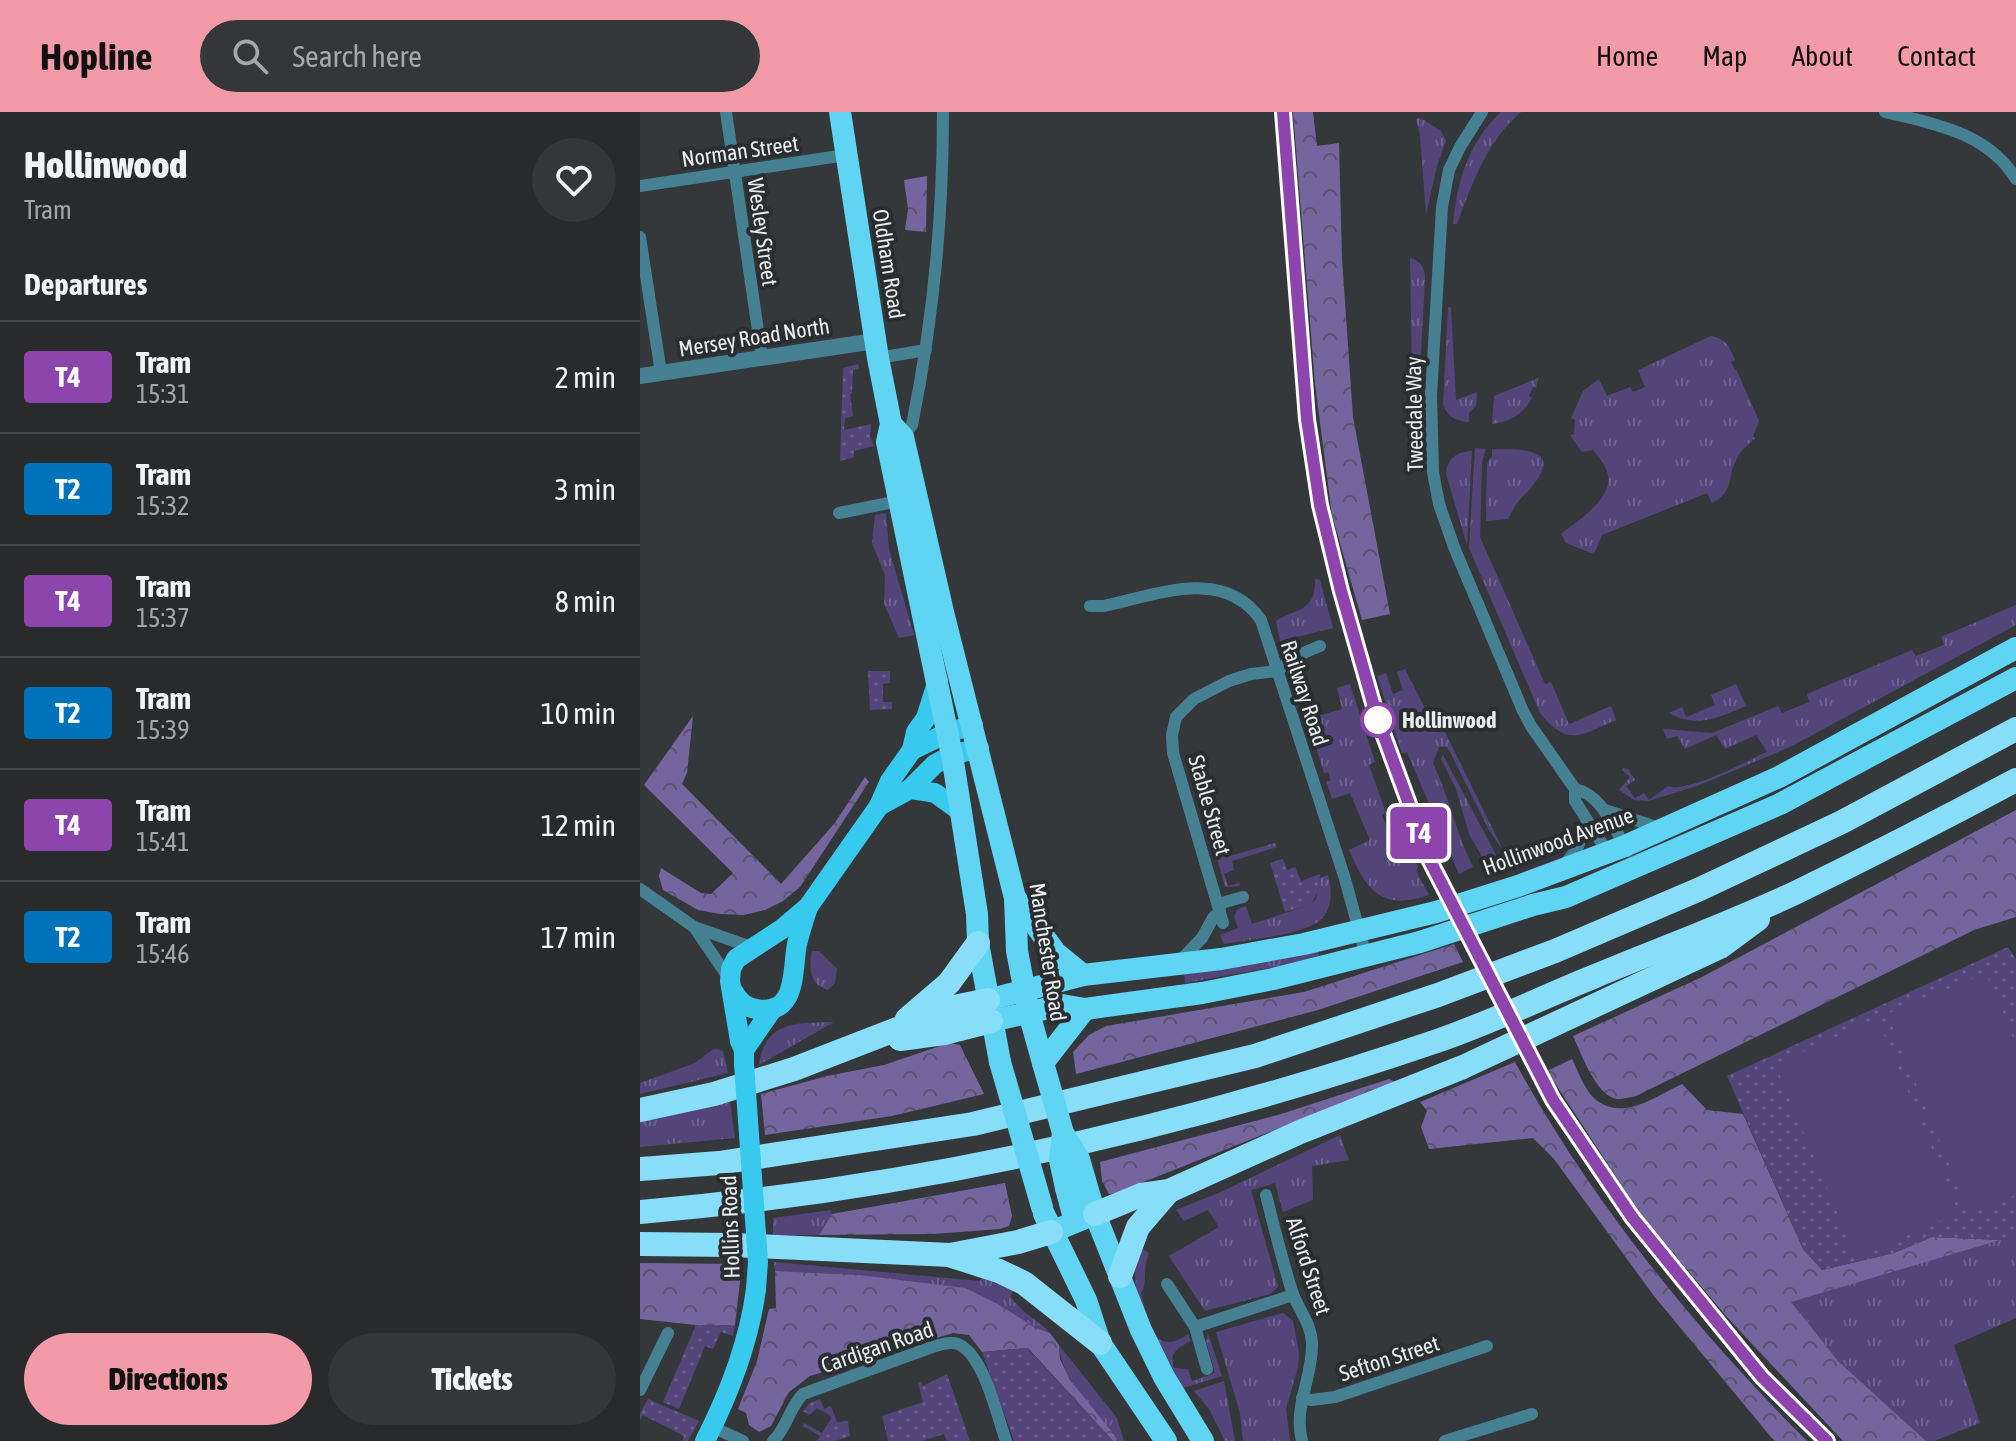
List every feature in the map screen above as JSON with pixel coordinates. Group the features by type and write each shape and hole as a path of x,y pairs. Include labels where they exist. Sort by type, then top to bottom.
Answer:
{"highway":[{"name":"Oldham Road","path":"840,112 877,350 897,430 908,498"},
{"path":"908,498 952,755 977,914 978,943 1000,1062 1051,1232 1086,1300 1100,1343 1166,1441"},
{"name":"Manchester Road","path":"908,498 973,725 1015,898 1017,951 1029,1013 1063,1133 1060,1160 1075,1184 1085,1218"},
{"name":"Hollinwood Avenue","path":"990,1010 1025,989 1083,975 1176,965 1304,944 1436,912 1561,869 1616,849 1779,777 2016,648"},
{"path":"925,1012 954,1007 1029,1013 1062,1005 1085,1009 1202,993 1366,956 1566,897 1793,797 2016,678"},
{"path":"640,1169 719,1163 973,1124 1268,1052 1453,990 1555,951 1700,889 1842,822 2016,729"},
{"path":"640,1212 740,1203 1000,1161 1095,1141 1273,1093 1441,1040 1793,894 2016,780"},
{"path":"640,1244 950,1255 1051,1232 1085,1218 1154,1199 1300,1132 1463,1067 1720,947 1793,894"},
{"path":"1015,898 1056,953 1083,975"},
{"path":"640,1110 714,1094 886,1035 925,1012 978,943"},
{"path":"1043,1063 1085,1009"},
{"path":"886,1035 901,1039 944,1033 990,1010"},
{"path":"1120,1276 1133,1237 1154,1199"},
{"path":"1085,1218 1120,1276 1164,1377 1203,1441"},
{"path":"950,1255 1024,1283 1100,1343"}],"main road":[{"path":"773,1008 750,1008 741,1002 731,986 731,969 736,959 808,907 879,806 890,781 912,750 916,732 926,718 938,680"},
{"path":"912,750 947,733 973,725"},
{"path":"879,806 910,789 935,764 952,755 979,748"},
{"path":"910,789 935,793 960,811"},
{"path":"744,1057 773,1008 789,994 797,945 808,907"},
{"path":"755,946 779,950 786,956 794,973"},
{"name":"Hollins Road","path":"709,1434 730,1390 747,1341 756,1289 757,1230 744,1057 731,986"}],"street":[{"name":"Wesley Street","path":"726,112 762,358"},
{"path":"897,430 912,425 926,350 937,256 943,112"},
{"name":"Tweedale Way","path":"1482,112 1449,170 1442,207 1431,396 1433,472 1439,504 1523,711 1575,789 1575,801 1587,821 1616,849 1630,871"},
{"path":"1885,112 1948,127 1974,139 1998,157 2016,179"},
{"name":"Norman Street","path":"640,186 846,155"},
{"path":"640,237 661,373"},
{"path":"877,350 926,350"},
{"name":"Mersey Road North","path":"640,376 762,358 877,350"},
{"path":"839,513 908,498"},
{"name":"Railway Road","path":"1090,606 1104,606 1199,586 1224,590 1250,605 1261,620 1345,879 1366,956"},
{"path":"1277,671 1296,656 1320,646"},
{"name":"Stable Street","path":"1220,913 1173,753 1172,735 1176,717 1183,708 1211,688 1251,674 1277,671"},
{"name":"Tweedale Way","path":"1575,789 1586,791 1605,810 1663,829"},
{"name":"Tweedale Way","path":"1605,810 1616,849 1630,871"},
{"path":"1561,869 1577,849 1587,821"},
{"path":"640,889 694,927 755,946"},
{"path":"1176,965 1202,938 1213,918 1243,897"},
{"path":"694,927 731,986"},
{"name":"Alford Street","path":"1266,1195 1293,1295 1303,1311 1312,1342 1299,1425 1302,1441"},
{"path":"1167,1284 1195,1327 1207,1369"},
{"path":"1195,1327 1293,1295"},
{"path":"642,1381 668,1333"},
{"name":"Cardigan Road","path":"773,1441 794,1403 803,1394 932,1347 951,1343 977,1360 1006,1441"},
{"name":"Sefton Street","path":"1302,1398 1335,1397 1487,1346"},
{"path":"1445,1441 1532,1414"},
{"path":"709,1434 743,1441"}],"green space":[{"path":"1293,112 1313,112 1317,146 1339,143 1342,259 1353,417 1390,614 1362,620 1332,515 1315,384"},
{"path":"1501,112 1521,112 1498,136 1475,178 1457,224 1453,224 1466,163 1481,136"},
{"path":"1421,118 1441,131 1446,141 1426,214 1416,119"},
{"path":"927,176 926,232 905,230 908,209 904,180"},
{"path":"1410,258 1422,266 1425,280 1418,407 1415,413 1409,414 1407,377 1412,376"},
{"path":"1448,307 1451,308 1456,400 1477,392 1476,406 1469,413 1469,422 1453,418 1443,405"},
{"path":"1711,336 1724,341 1729,347 1735,360 1731,362 1759,421 1753,436 1755,438 1737,458 1728,488 1712,503 1707,493 1602,535 1595,552 1566,543 1561,534 1594,507 1606,490 1608,481 1606,468 1593,450 1582,452 1570,435 1574,434 1575,420 1571,418 1583,391 1599,379 1607,396 1630,387 1633,392 1645,387 1638,370"},
{"path":"858,364 859,369 853,370 850,394 853,416 845,418 844,430 871,424 870,437 874,446 854,451 854,457 840,461 843,368"},
{"path":"1538,378 1536,388 1533,387 1529,396 1532,398 1520,413 1492,424 1494,396"},
{"path":"1475,448 1486,449 1482,462 1480,537 1545,684 1551,682 1569,724 1611,706 1616,720 1584,734 1567,735 1540,713 1469,548"},
{"path":"1492,449 1531,452 1540,456 1543,468 1508,519 1486,521 1487,464"},
{"path":"1472,451 1467,545 1446,474 1448,464 1454,457"},
{"path":"886,513 889,549 914,635 899,638 884,604 885,575 872,543 875,515"},
{"path":"1315,579 1320,580 1333,628 1280,641 1276,621 1309,603"},
{"path":"2016,605 2016,625 1790,747 1697,786 1648,801 1634,800 1619,790 1630,777 1623,768 1628,769 1635,780 1626,786 1635,798 1644,793 1649,800 1668,786 1702,781 1767,752 1756,735 1725,749 1716,735 1685,749 1677,736 1667,739 1663,729 1712,733 1778,706 1782,713 1809,702 1807,694 1912,650 1916,656 1944,645 1941,637"},
{"path":"1405,669 1437,732 1444,730 1503,850 1489,830 1447,747 1439,747 1433,763 1473,867 1459,874 1407,752 1402,754 1377,676 1386,673 1393,694 1403,690 1397,672"},
{"path":"868,671 890,671 890,683 883,684 883,702 892,702 892,709 870,710"},
{"path":"1350,684 1375,762 1369,765 1386,813 1382,815 1390,835 1403,830 1418,867 1416,871 1429,895 1399,900 1378,894 1362,877 1349,850 1370,840 1350,793 1332,799 1326,782 1331,780 1328,772 1324,773 1303,702 1310,700 1315,717 1342,709 1337,688"},
{"path":"1736,684 1746,706 1699,721 1669,713 1682,707 1686,717 1715,705 1711,695"},
{"path":"693,716 687,773 682,784 781,884 834,824 865,777 869,782 800,887 765,910 744,915 698,910 663,890 659,876 661,868 701,893 711,894 733,873 644,785"},
{"path":"1443,755 1502,866 1500,873 1493,876 1469,834 1456,789 1441,759"},
{"path":"2016,810 2016,917 1974,930 1636,1096 1617,1099 1609,1096 1596,1082 1573,1036 1702,977"},
{"path":"1275,843 1277,847 1232,861 1234,870 1224,874 1228,886 1239,883 1240,886 1225,887 1214,847 1225,844 1230,856"},
{"path":"1283,859 1287,870 1295,867 1301,881 1320,874 1319,889 1311,905 1285,912 1270,863"},
{"path":"1328,875 1330,900 1318,922 1286,934 1224,944 1220,935 1238,928 1234,916 1238,909 1246,906 1252,924 1310,905 1316,899 1320,878"},
{"path":"1454,944 1463,962 1318,1010 1076,1074 1073,1052 1089,1035 1106,1026 1304,992"},
{"path":"2008,947 2016,959 2016,1235 2000,1240 1932,1237 1894,1253 1822,1270 1803,1249 1727,1076"},
{"path":"1318,949 1320,959 1185,983 1184,973"},
{"path":"812,951 819,951 837,969 835,983 828,990 814,980 810,964"},
{"path":"1986,973 2016,1045 2016,1195 1970,1214 1887,1014"},
{"path":"1877,1018 1959,1213 1856,1258 1775,1064"},
{"path":"834,1022 759,1065 762,1050 776,1032 796,1024"},
{"path":"949,1043 960,1045 984,1094 892,1116 765,1135 761,1094 884,1065"},
{"path":"717,1049 723,1051 728,1073 640,1094 640,1083 695,1063"},
{"path":"1572,1059 1590,1094 1609,1107 1642,1104 1682,1084 1707,1110 1743,1114 1803,1249 1822,1270 1894,1253 1932,1237 2000,1240 1791,1302 1838,1361 1926,1441 1843,1441 1726,1316 1642,1216 1547,1071"},
{"path":"1515,1062 1577,1164 1648,1262 1725,1354 1807,1441 1775,1441 1771,1437 1654,1296 1554,1159 1533,1138 1429,1149 1421,1127 1427,1111 1420,1102"},
{"path":"1389,1079 1395,1082 1116,1193 1109,1194 1102,1181 1100,1162 1278,1115"},
{"path":"730,1102 735,1138 640,1147 640,1121"},
{"path":"1340,1135 1349,1160 1312,1166 1313,1200 1283,1212 1275,1183 1251,1190 1278,1287 1270,1294 1205,1311 1169,1256 1219,1227 1208,1210 1184,1221 1176,1210"},
{"path":"1005,1183 1012,1216 1009,1226 1000,1229 933,1234 819,1235 832,1214"},
{"path":"831,1210 832,1214 819,1235 773,1235 773,1218"},
{"path":"2016,1235 2016,1318 1954,1345 1980,1423 1934,1441 1926,1441 1838,1361 1790,1302"},
{"path":"1140,1248 1149,1253 1141,1294 1149,1322 1136,1293 1135,1268"},
{"path":"774,1262 980,1281 982,1277 1013,1289 1011,1297 1015,1302 1050,1333 1034,1327 998,1304 859,1275 775,1271"},
{"path":"640,1263 742,1264 735,1325 696,1325 640,1319"},
{"path":"775,1271 859,1275 965,1288 998,1304 1034,1327 1050,1333 1059,1345 1060,1359 1070,1380 1117,1438 1116,1441 1028,1348 982,1352 969,1335 953,1333 810,1376 789,1392 771,1426 759,1432 749,1425 746,1413 738,1409 757,1361 769,1309 776,1308"},
{"path":"1283,1313 1293,1321 1299,1354 1286,1409 1290,1441 1243,1441 1240,1413 1216,1332"},
{"path":"696,1325 735,1325 733,1336 721,1332 713,1349 705,1346 679,1409 663,1402"},
{"path":"1154,1333 1167,1342 1188,1334 1191,1341 1176,1351 1172,1358 1174,1368 1188,1369 1192,1381 1215,1373 1206,1341 1208,1333 1222,1376 1183,1388 1175,1378"},
{"path":"1059,1345 1117,1418 1124,1441 1116,1441 1117,1438 1073,1383 1061,1358"},
{"path":"1027,1348 1113,1441 1014,1441 982,1352"},
{"path":"947,1374 970,1441 947,1441 944,1434 922,1441 888,1441 882,1416 923,1402 918,1383 921,1382 923,1386"},
{"path":"1224,1381 1235,1441 1225,1441 1209,1409 1194,1391"},
{"path":"648,1399 699,1421 688,1441 682,1441 684,1436 643,1415 640,1420"},
{"path":"820,1399 824,1409 831,1406 837,1422 848,1421 850,1436 835,1441 817,1441 820,1436 803,1426 804,1423 822,1433 832,1417 817,1408 809,1415 803,1411 810,1403"}],"tram line":[{"path":"1283,112 1307,419 1320,505 1377,717 1430,861 1553,1100 1632,1217 1762,1377 1827,1441"},
{"name":"T4","path":"1283,112 1307,419 1320,505 1377,717 1430,861 1539,1076 1632,1217 1762,1377 1827,1441"}],"place":[{"name":"Hollinwood","path":"1378,720"}]}
